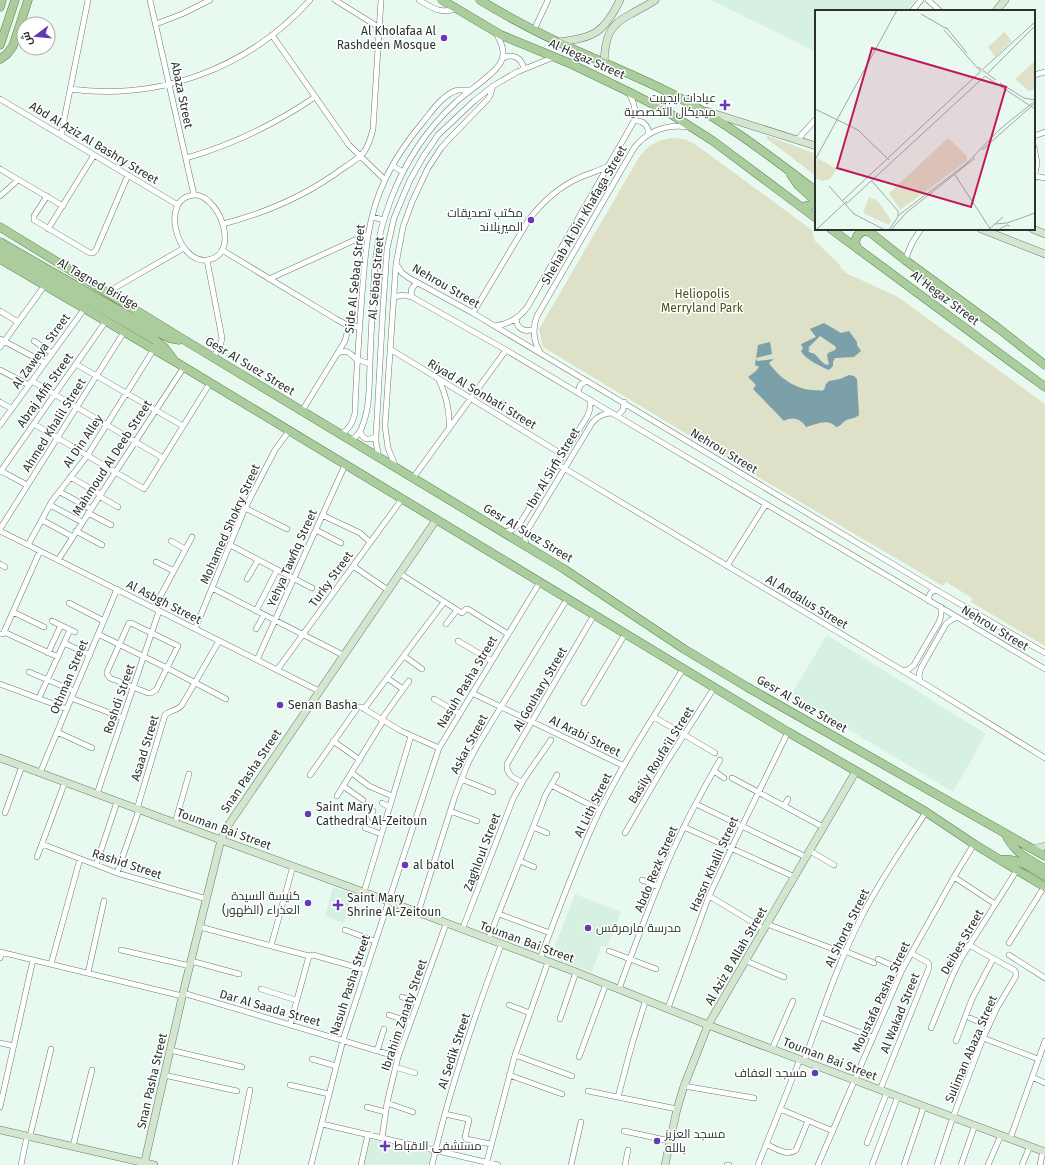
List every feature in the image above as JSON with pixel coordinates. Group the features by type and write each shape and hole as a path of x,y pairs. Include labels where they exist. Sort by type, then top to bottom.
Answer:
{"main road":[{"path":"0,7 2,0"},
{"path":"0,45 15,0"},
{"path":"0,59 7,54 13,46 28,0"},
{"name":"Al Hegaz Street","path":"442,0 496,32 535,50 556,57 666,111 712,141 815,217"},
{"name":"Al Hegaz Street","path":"481,0 558,42 698,108 723,124 815,190"},
{"path":"788,170 798,185 813,200 811,205 801,207"},
{"name":"Gesr Al Suez Street","path":"0,227 212,357 564,569 690,653 1045,856"},
{"name":"Al Hegaz Street","path":"832,230 1045,387"},
{"path":"859,249 855,243 857,236 863,231 868,230"},
{"name":"Al Hegaz Street","path":"868,230 905,260 998,328 1045,365"},
{"path":"0,236 10,233"},
{"name":"Al Tagned Bridge","path":"0,242 159,333 169,338 186,341"},
{"name":"Al Tagned Bridge","path":"0,250 155,340 164,347 174,361"},
{"path":"0,259 184,367 714,688 926,812 974,844 1044,887"},
{"path":"1005,833 1011,844 1019,853 1045,869"},
{"path":"1000,860 1017,860 1045,876"}],"street":[{"path":"61,135 88,0"},
{"name":"Abaza Street","path":"150,0 194,195"},
{"path":"156,24 190,11 210,0"},
{"path":"70,89 95,92 145,89 195,77 246,53 289,22 310,0"},
{"path":"335,0 380,28"},
{"path":"223,224 264,211 298,196 335,174 360,156 367,146 373,129 381,0"},
{"path":"419,0 439,11 446,12 458,9"},
{"path":"534,30 548,0"},
{"path":"558,42 582,38 600,29 608,22 620,0"},
{"path":"604,63 604,49 607,38 615,24 655,0"},
{"path":"913,10 921,0"},
{"path":"928,0 939,10"},
{"path":"997,10 1005,0"},
{"path":"496,32 503,48 503,58 510,56 517,57 522,62 524,69"},
{"path":"272,35 348,143 385,180"},
{"name":"Al Sebaq Street","path":"379,458 376,436 383,308 388,249 398,207 410,180 432,142 459,114 493,86 524,69 556,57"},
{"name":"Al Sebaq Street","path":"351,441 360,432 366,415 376,260 384,220 393,194 403,172 420,144 434,125 470,90 495,71 503,58"},
{"path":"1035,74 1045,72"},
{"path":"397,468 388,448 385,426 396,264 403,227 412,202 428,168 441,148 487,100 493,86"},
{"name":"Side Al Sebaq Street","path":"340,434 348,429 354,420 357,359 368,234 372,217 385,180 413,135 442,100 457,91 470,90"},
{"path":"627,91 634,104 636,114 634,121 640,121 645,124 648,129 648,134"},
{"path":"186,158 218,148 248,136 288,115 316,97"},
{"name":"Abd Al Aziz Al Bashry Street","path":"0,99 178,205"},
{"path":"698,108 815,146"},
{"path":"797,140 815,119"},
{"name":"Shehab Al Din Khafaga Street","path":"495,326 516,319 528,306 634,121"},
{"name":"Shehab Al Din Khafaga Street","path":"540,353 534,339 535,320 631,152 648,134 660,128 671,126 693,128"},
{"path":"1035,136 1045,132"},
{"path":"1035,151 1037,160 1035,171"},
{"path":"48,229 94,155"},
{"name":"Shehab Al Din Khafaga Street","path":"473,312 528,221 548,198 565,186 608,165"},
{"path":"393,166 403,172"},
{"path":"0,169 63,206"},
{"path":"47,196 33,218 34,221 90,253 94,252 128,175"},
{"path":"1035,177 1045,178"},
{"path":"0,196 18,180"},
{"path":"194,195 204,197 218,213 223,224 225,241 222,250 217,256 207,260 194,258 184,248 178,236 175,226 175,212 183,199 194,195"},
{"path":"372,217 384,220"},
{"path":"393,224 403,227"},
{"path":"905,260 912,243 920,230"},
{"path":"984,230 1045,254"},
{"path":"1035,230 1045,234"},
{"path":"269,279 368,234"},
{"path":"106,292 184,248"},
{"path":"222,250 336,319 347,325 360,327"},
{"path":"207,260 222,338 220,347 212,357"},
{"name":"Nehrou Street","path":"396,264 402,273 409,278 473,312 936,590 1045,653"},
{"path":"412,297 412,288 418,283"},
{"path":"0,347 2,340 18,322 45,285"},
{"name":"Nehrou Street","path":"394,296 403,295 412,297 506,350 1045,669"},
{"name":"Al Zaweya Street","path":"1,423 85,308"},
{"path":"383,308 393,309"},
{"path":"0,311 18,322"},
{"path":"516,319 517,324 521,329 529,331 534,329"},
{"name":"Abraj Afifi Street","path":"0,471 106,321"},
{"path":"302,411 346,338 347,325"},
{"name":"Ahmed Khalil Street","path":"0,530 124,332"},
{"path":"2,340 45,363"},
{"path":"34,342 52,353"},
{"name":"Al Din Alley","path":"28,545 50,505 87,456 154,349"},
{"name":"Riyad Al Sonbati Street","path":"390,349 563,455"},
{"path":"412,478 506,350"},
{"path":"338,353 348,352 357,359 370,364"},
{"path":"76,364 182,426"},
{"name":"Mahmoud Al Deeb Street","path":"58,560 184,367"},
{"path":"0,370 55,394 163,458"},
{"path":"438,379 448,405 449,428"},
{"path":"578,393 578,388 580,385 587,381"},
{"path":"34,424 145,489 182,426 210,383"},
{"name":"Ibn Al Sirfi Street","path":"502,532 512,530 520,523 588,415 590,400"},
{"path":"0,402 12,409"},
{"path":"617,416 623,410 624,402"},
{"path":"378,404 386,405"},
{"name":"Ibn Al Sirfi Street","path":"526,546 526,531 594,421 602,415 612,412"},
{"name":"Mohamed Shokry Street","path":"195,629 245,508 275,450 289,431"},
{"path":"360,432 364,438 368,440 376,436"},
{"name":"Al Andalus Street","path":"557,464 920,681 1045,758"},
{"name":"Yehya Tawfiq Street","path":"257,660 345,465"},
{"path":"0,471 27,485"},
{"path":"70,478 118,507"},
{"path":"60,492 111,525"},
{"name":"Turky Street","path":"277,670 402,499"},
{"path":"727,566 766,504"},
{"path":"50,505 82,522"},
{"path":"245,508 287,529"},
{"path":"322,515 360,533 370,542"},
{"path":"42,520 72,537"},
{"name":"Snan Pasha Street","path":"145,1164 182,995 221,840 227,825 436,520"},
{"name":"Al Asbgh Street","path":"0,530 319,691"},
{"path":"316,530 341,543"},
{"path":"76,531 102,545"},
{"name":"Roshdi Street","path":"97,794 152,633 157,609 174,571 192,537"},
{"path":"171,541 186,550"},
{"path":"230,545 312,588"},
{"path":"40,551 2,633 58,657"},
{"path":"247,579 258,560"},
{"path":"156,562 174,571"},
{"path":"353,566 388,590"},
{"path":"256,611 277,570"},
{"path":"399,573 462,613 468,609 508,634"},
{"name":"Nasuh Pasha Street","path":"311,1165 343,1040 439,748 540,582"},
{"path":"212,588 344,655"},
{"name":"Othman Street","path":"40,773 117,589"},
{"path":"930,601 930,593 933,590 936,590"},
{"name":"Askar Street","path":"418,913 461,779 477,746 567,599"},
{"path":"364,709 444,602"},
{"path":"69,603 104,621"},
{"path":"903,671 914,665 934,631 940,618 941,607"},
{"path":"446,624 457,610"},
{"path":"13,612 44,627"},
{"path":"968,623 974,619 976,612"},
{"path":"256,629 264,615"},
{"name":"Al Gouhary Street","path":"522,782 509,774 507,768 508,764 594,615"},
{"path":"920,681 919,675 921,668 944,628 949,621 957,617"},
{"path":"39,698 64,643 72,631 52,621"},
{"path":"131,623 152,633 178,647 156,690 148,693 110,678 107,672 128,624 131,623"},
{"path":"48,653 61,626"},
{"path":"98,634 168,668 226,699"},
{"path":"584,703 625,634"},
{"name":"Asaad Street","path":"117,873 138,809 165,715 168,712 179,708 219,641"},
{"path":"458,641 492,661"},
{"path":"64,643 90,655"},
{"path":"404,656 422,669"},
{"name":"Al Lith Street","path":"540,959 582,850 600,810 624,766 683,669"},
{"path":"29,672 74,691"},
{"path":"387,678 403,689"},
{"path":"337,796 360,760 382,721 409,680"},
{"path":"0,684 67,709"},
{"name":"Basily Roufa'il Street","path":"625,833 714,688"},
{"name":"Al Arabi Street","path":"472,693 624,766"},
{"path":"72,698 123,718"},
{"path":"434,699 460,714"},
{"path":"310,774 359,706 382,721 410,736 439,748"},
{"path":"654,717 715,753"},
{"path":"57,732 92,748"},
{"name":"Hassn Khalil Street","path":"668,1008 709,896 788,732"},
{"path":"364,892 389,807 398,770 410,736"},
{"name":"Zaghloul Street","path":"462,930 510,804 522,782 551,740"},
{"path":"333,741 360,760"},
{"name":"Touman Bai Street","path":"0,758 388,901 646,999 708,1025 1044,1151"},
{"name":"Abdo Rezk Street","path":"618,989 658,886 684,827 720,760"},
{"path":"5,813 22,766"},
{"path":"714,771 724,778"},
{"name":"Al Aziz B Allah Street","path":"664,1165 684,1086 708,1025 856,771"},
{"path":"352,772 369,786 392,796"},
{"path":"176,823 189,774"},
{"path":"488,940 543,802 557,775"},
{"path":"732,778 823,827"},
{"path":"461,779 493,792"},
{"path":"37,857 65,782"},
{"path":"551,785 600,810"},
{"path":"343,786 362,800"},
{"path":"784,806 788,799"},
{"path":"96,865 117,802"},
{"path":"382,804 389,807"},
{"path":"696,804 742,826 834,865"},
{"path":"373,811 371,816 372,818 384,823"},
{"path":"450,811 477,821"},
{"name":"Al Shorta Street","path":"758,1165 780,1109 820,1017 845,952 862,916 878,887 926,812"},
{"path":"533,827 548,833"},
{"path":"684,827 794,877"},
{"path":"365,828 381,834"},
{"name":"Rashid Street","path":"42,844 117,873 206,899"},
{"name":"Moustafa Pasha Street","path":"818,1165 902,970 974,844"},
{"path":"1034,849 1045,846"},
{"path":"51,964 80,859"},
{"path":"520,861 534,867"},
{"path":"271,946 293,866"},
{"name":"Deibes Street","path":"931,1028 951,979 969,945 1017,870"},
{"path":"954,877 995,904"},
{"path":"642,880 658,886"},
{"path":"1009,943 1044,887"},
{"path":"709,896 766,926 902,970"},
{"path":"88,973 104,901"},
{"path":"499,914 550,933"},
{"name":"Ibrahim Zanaty Street","path":"382,1138 385,1112 395,1067 446,924"},
{"path":"200,927 366,970"},
{"path":"345,930 375,941"},
{"name":"Al Sedik Street","path":"432,1165 464,1048 501,945"},
{"name":"Suliman Abaza Street","path":"937,1165 953,1117 983,1038 997,1008 1016,975 1014,970 969,945"},
{"path":"121,950 239,974"},
{"path":"609,950 656,969"},
{"path":"0,958 1,952"},
{"name":"Dar Al Saada Street","path":"1,952 182,995 398,1057"},
{"name":"Al Wakad Street","path":"880,1090 929,968 929,964 927,962 911,953"},
{"path":"290,1025 296,1000 311,955"},
{"path":"1009,955 1045,978"},
{"path":"956,1041 972,998 993,959"},
{"path":"0,1107 33,960"},
{"path":"746,961 784,977"},
{"path":"486,1164 515,1055 548,962"},
{"path":"560,1019 576,972"},
{"path":"578,1057 606,984"},
{"path":"260,989 296,1000"},
{"path":"402,997 418,1003"},
{"path":"618,1097 646,999"},
{"path":"772,1049 793,1001"},
{"path":"509,1005 530,1013"},
{"path":"389,1015 410,1022"},
{"path":"820,1017 872,1037"},
{"path":"970,1018 989,1026"},
{"path":"377,1051 384,1029"},
{"path":"983,1038 1038,1059"},
{"path":"1010,1139 1045,1040"},
{"path":"0,1043 14,1046"},
{"path":"21,1165 51,1050"},
{"path":"170,1050 242,1067"},
{"path":"515,1055 572,1076"},
{"path":"312,1059 336,1066"},
{"path":"395,1067 415,1073"},
{"path":"73,1146 92,1070"},
{"path":"164,1075 237,1091"},
{"path":"509,1075 562,1094"},
{"path":"1032,1077 1045,1083"},
{"path":"290,1085 329,1094"},
{"path":"684,1086 754,1098"},
{"path":"235,1165 250,1090"},
{"path":"588,1091 677,1109"},
{"path":"867,1143 888,1092"},
{"path":"872,1165 898,1096"},
{"path":"387,1103 413,1112"},
{"path":"904,1165 924,1106"},
{"path":"367,1107 385,1112"},
{"path":"780,1109 833,1131"},
{"path":"445,1114 469,1120 465,1137 466,1139 491,1144"},
{"path":"766,1144 787,1153 793,1152 796,1150 808,1121"},
{"path":"571,1165 581,1122"},
{"path":"322,1124 435,1150 486,1164 498,1165"},
{"path":"961,1165 976,1126"},
{"path":"0,1130 154,1165"},
{"path":"624,1131 670,1141"},
{"path":"361,1165 368,1134"},
{"path":"988,1165 1002,1135"},
{"path":"1022,1165 1030,1146"},
{"path":"625,1165 628,1150"},
{"path":"1040,1165 1044,1151"}],"shaded area":[{"path":"711,0 916,0 907,10 815,10 815,52"},
{"path":"827,635 986,734 953,792 791,695"},
{"name":"Saint Mary Shrine Al-Zeitoun","path":"333,887 352,894 343,923 325,916"},
{"name":"مدرسة مارمرقس","path":"575,894 621,912 607,947 601,946 592,972 558,960 554,948"},
{"name":"مستشفى الاقباط","path":"370,1139 431,1153 429,1165 364,1165"}],"green space":[{"path":"768,136 815,154 815,175 766,138"},
{"name":"Heliopolis Merryland Park","path":"672,138 684,139 695,144 812,230 815,241 841,266 840,267 846,273 898,297 1045,404 1045,646 971,602 972,598 946,582 943,586 753,474 543,347 539,329 641,154 652,144 661,140"}],"water":[{"path":"824,323 841,333 849,331 857,342 857,345 861,351 854,357 835,358 833,366 829,370 826,369 809,359 801,351 803,349 801,344 816,337 810,329","holes":["820,336 835,346 835,350 828,353 827,356 829,364 827,365 823,363 815,354 808,351 810,349 808,348"]},
{"path":"770,342 772,354 756,358 758,345"},
{"path":"756,358 757,361 774,359 769,363 773,369 784,379 798,387 805,389 820,391 824,390 829,381 840,379 849,375 854,376 857,379 859,415 836,427 833,424 826,422 806,427 802,422 796,419 787,419 784,421 753,389 756,385 748,377 759,367 755,365"}],"place":[{"name":"Al Kholafaa Al Rashdeen Mosque","path":"444,38"},
{"name":"عيادات ايجيبت ميديكال التخصصية","path":"725,105"},
{"name":"مكتب تصديقات الميريلاند","path":"531,220"},
{"name":"Senan Basha","path":"280,705"},
{"name":"Saint Mary Cathedral Al-Zeitoun","path":"308,814"},
{"name":"al batol","path":"405,865"},
{"name":"كنيسة السيدة العذراء (الظهور)","path":"308,903"},
{"name":"Saint Mary Shrine Al-Zeitoun","path":"338,905"},
{"name":"مدرسة مارمرقس","path":"588,928"},
{"name":"مسجد العفاف","path":"815,1073"},
{"name":"مسجد العزيز بالله","path":"657,1141"},
{"name":"مستشفى الاقباط","path":"385,1146"}]}
